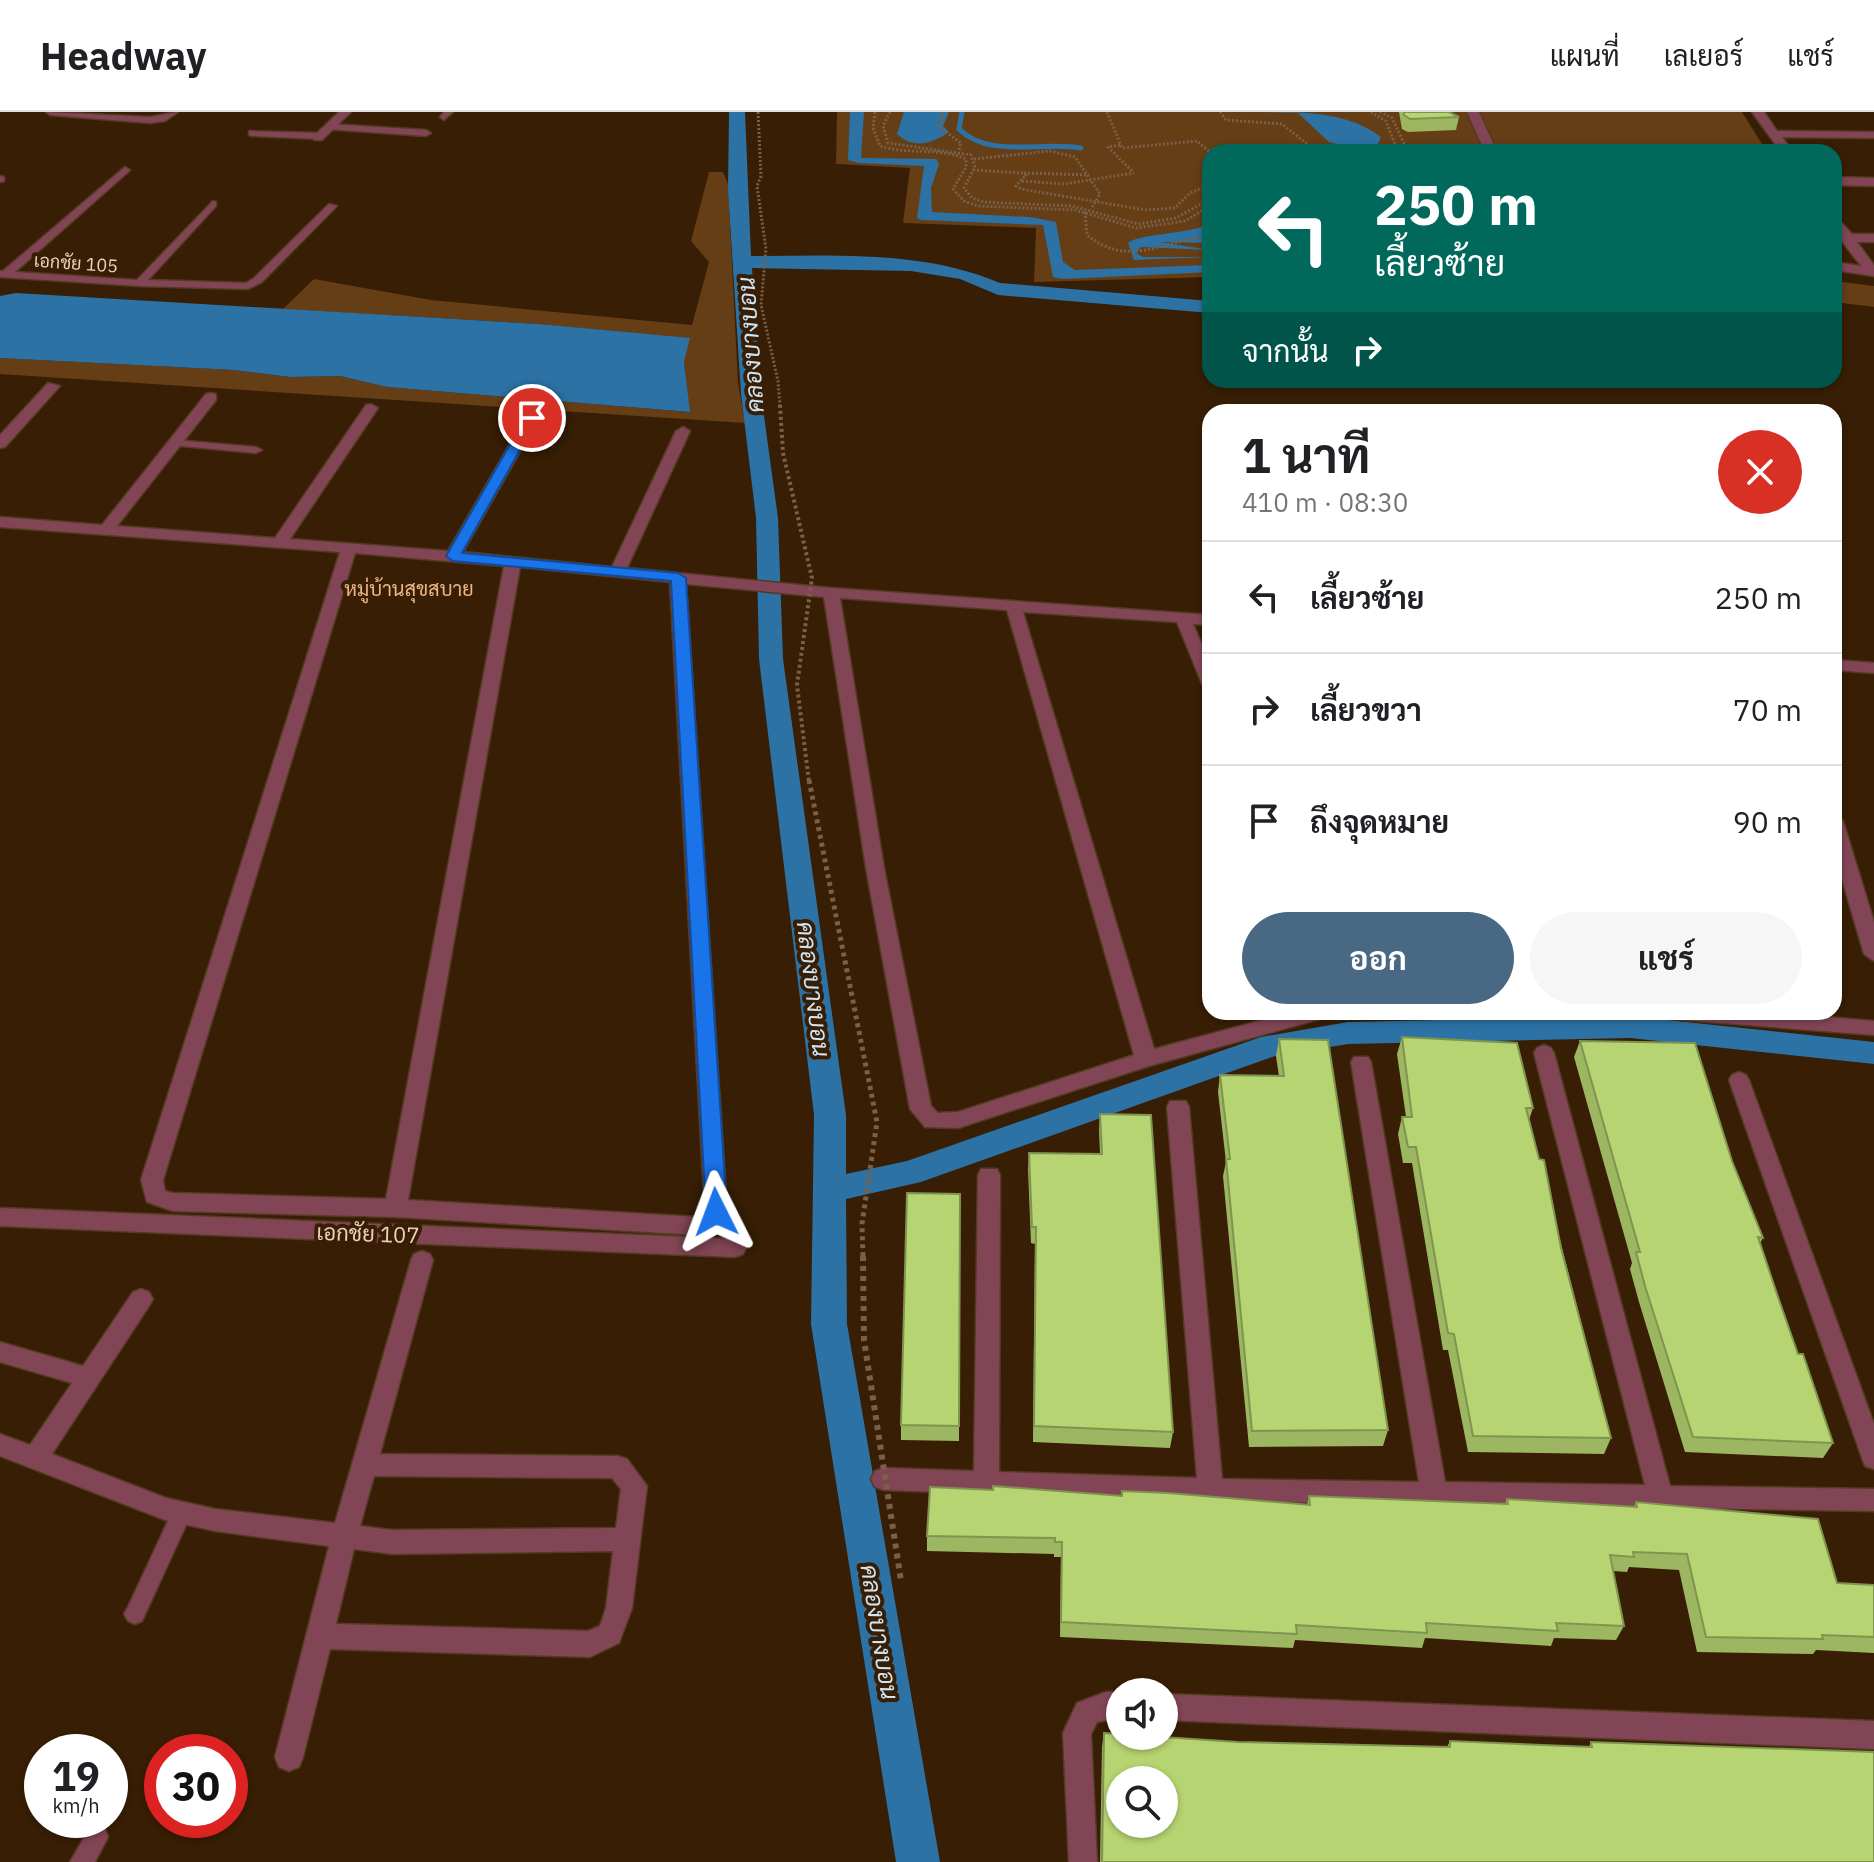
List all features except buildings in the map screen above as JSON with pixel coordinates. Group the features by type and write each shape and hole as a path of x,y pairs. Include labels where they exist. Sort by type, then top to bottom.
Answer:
{"street":[{"path":"322,134 345,112"},
{"path":"1473,112 1487,144"},
{"path":"1758,112 1781,144"},
{"path":"1774,134 1874,135"},
{"path":"1842,181 1874,182"},
{"path":"1842,231 1874,272"},
{"path":"1847,238 1874,238"},
{"path":"1842,267 1874,272"},
{"path":"0,444 53,386"},
{"path":"106,530 211,397"},
{"path":"278,545 371,408"},
{"path":"453,556 532,418"},
{"path":"618,571 683,431"},
{"path":"0,522 453,556 1014,608 1202,619"},
{"path":"349,549 152,1180 155,1196 173,1202 395,1208 698,1226 712,1222 716,1196 678,578"},
{"path":"395,1208 513,562"},
{"path":"816,591 875,868 921,1109 933,1121 958,1120 1146,1059 1290,1020"},
{"path":"1014,608 1146,1059"},
{"path":"1183,618 1202,664"},
{"path":"1842,666 1874,668"},
{"path":"1842,848 1874,954"},
{"path":"1772,1020 1874,1028"},
{"path":"1544,1053 1661,1499"},
{"path":"1361,1062 1434,1494"},
{"path":"1739,1080 1874,1458"},
{"path":"1178,1107 1210,1490"},
{"path":"986,1479 989,1175"},
{"name":"เอกชัย 107","path":"0,1217 735,1248"},
{"path":"289,1757 344,1538 422,1260"},
{"path":"35,1458 141,1299"},
{"path":"0,1352 89,1378"},
{"path":"0,1445 182,1512 344,1538 392,1542 630,1539"},
{"path":"320,1636 590,1644 610,1634 619,1608 630,1539 634,1486 618,1467 365,1465"},
{"path":"884,1479 986,1479 1210,1490 1874,1500"},
{"path":"1083,1862 1077,1733 1087,1712 1106,1705"},
{"path":"1178,1708 1874,1735"}],"lane":[{"path":"50,112 150,120 162,119 174,112"},
{"path":"252,133 426,133"},
{"path":"3,275 125,170"},
{"name":"เอกชัย 105","path":"3,275 140,283 213,204"},
{"path":"140,283 248,286 258,280 332,206"},
{"path":"175,443 256,450"},
{"path":"135,1614 182,1512"},
{"path":"82,1862 96,1838"}],"path":[{"path":"758,112 761,176 757,186 766,249 761,305 778,381 783,453 816,591 797,685 808,775 877,1122 862,1224 864,1340 901,1581"},
{"path":"875,112 873,128 880,146 896,152 947,153 966,159 966,167 953,189 964,201 991,207 1085,212 1113,224 1152,228 1185,221 1202,211"},
{"path":"890,112 883,126 888,143 902,148 959,150 974,159 1063,152 1075,157 1095,181 1100,194 1091,209"},
{"path":"943,112 939,127 961,143 959,150"},
{"path":"1107,112 1122,148 1197,141 1202,145"},
{"path":"1220,112 1226,120 1276,121 1308,144"},
{"path":"1371,112 1386,121 1395,144"},
{"path":"1380,112 1392,118"},
{"path":"1389,112 1404,144"},
{"path":"1021,181 1041,184 1095,181 1134,173 1108,147 1120,145"},
{"path":"974,159 973,170 964,188 972,198 1091,209 1127,223 1176,218 1202,203"},
{"path":"973,170 1089,175"},
{"path":"1023,173 1026,175 1016,186 1027,191 1162,211 1175,208 1190,193 1202,188"},
{"path":"1085,212 1087,235 1096,245 1124,249 1165,248 1202,236"}],"shaded area":[{"path":"837,112 1742,112 1762,144 1202,144 1202,277 1034,282 1036,228 903,223 910,168 836,164"},
{"path":"709,172 723,172 728,184 738,383 745,423 0,374 0,358 234,370 290,377 340,376 387,387 689,412 684,362 689,339 539,324 283,309 314,279 431,300 692,325 709,262 691,241"},
{"path":"1842,282 1874,286 1874,307 1842,303"}],"water":[{"path":"850,112 864,112 861,158 936,159 939,164 931,188 932,212 1030,217 1056,222 1063,262 1075,270 1202,265 1202,272 1053,277 1043,225 921,220 917,218 924,166 848,160"},
{"path":"904,112 949,112 943,126 949,132 930,142 917,143 903,139 897,134"},
{"path":"1263,112 1311,113 1326,115 1355,123 1381,137 1378,144 1329,142 1298,113"},
{"path":"1201,227 1202,243 1160,242 1202,250 1141,247 1136,253 1143,257 1202,257 1134,260 1128,243 1142,238"},
{"path":"16,293 539,324 690,338 684,362 690,412 387,387 340,376 290,377 234,370 0,358 0,296"}],"waterway":[{"name":"คลองบางบอน","path":"737,112 737,190 751,394 767,518 771,659 830,1115 829,1324 918,1862"},
{"path":"962,112 959,129 985,144 1081,148"},
{"path":"742,262 854,262 911,266 964,274 998,289 1202,306"},
{"path":"830,1190 909,1173 1272,1045 1348,1033 1630,1027 1874,1053"}],"district":[{"name":"หมู่บ้านสุขสบาย","path":"409,588"}],"route":[{"path":"532,418 453,556 678,578 716,1212"}]}
